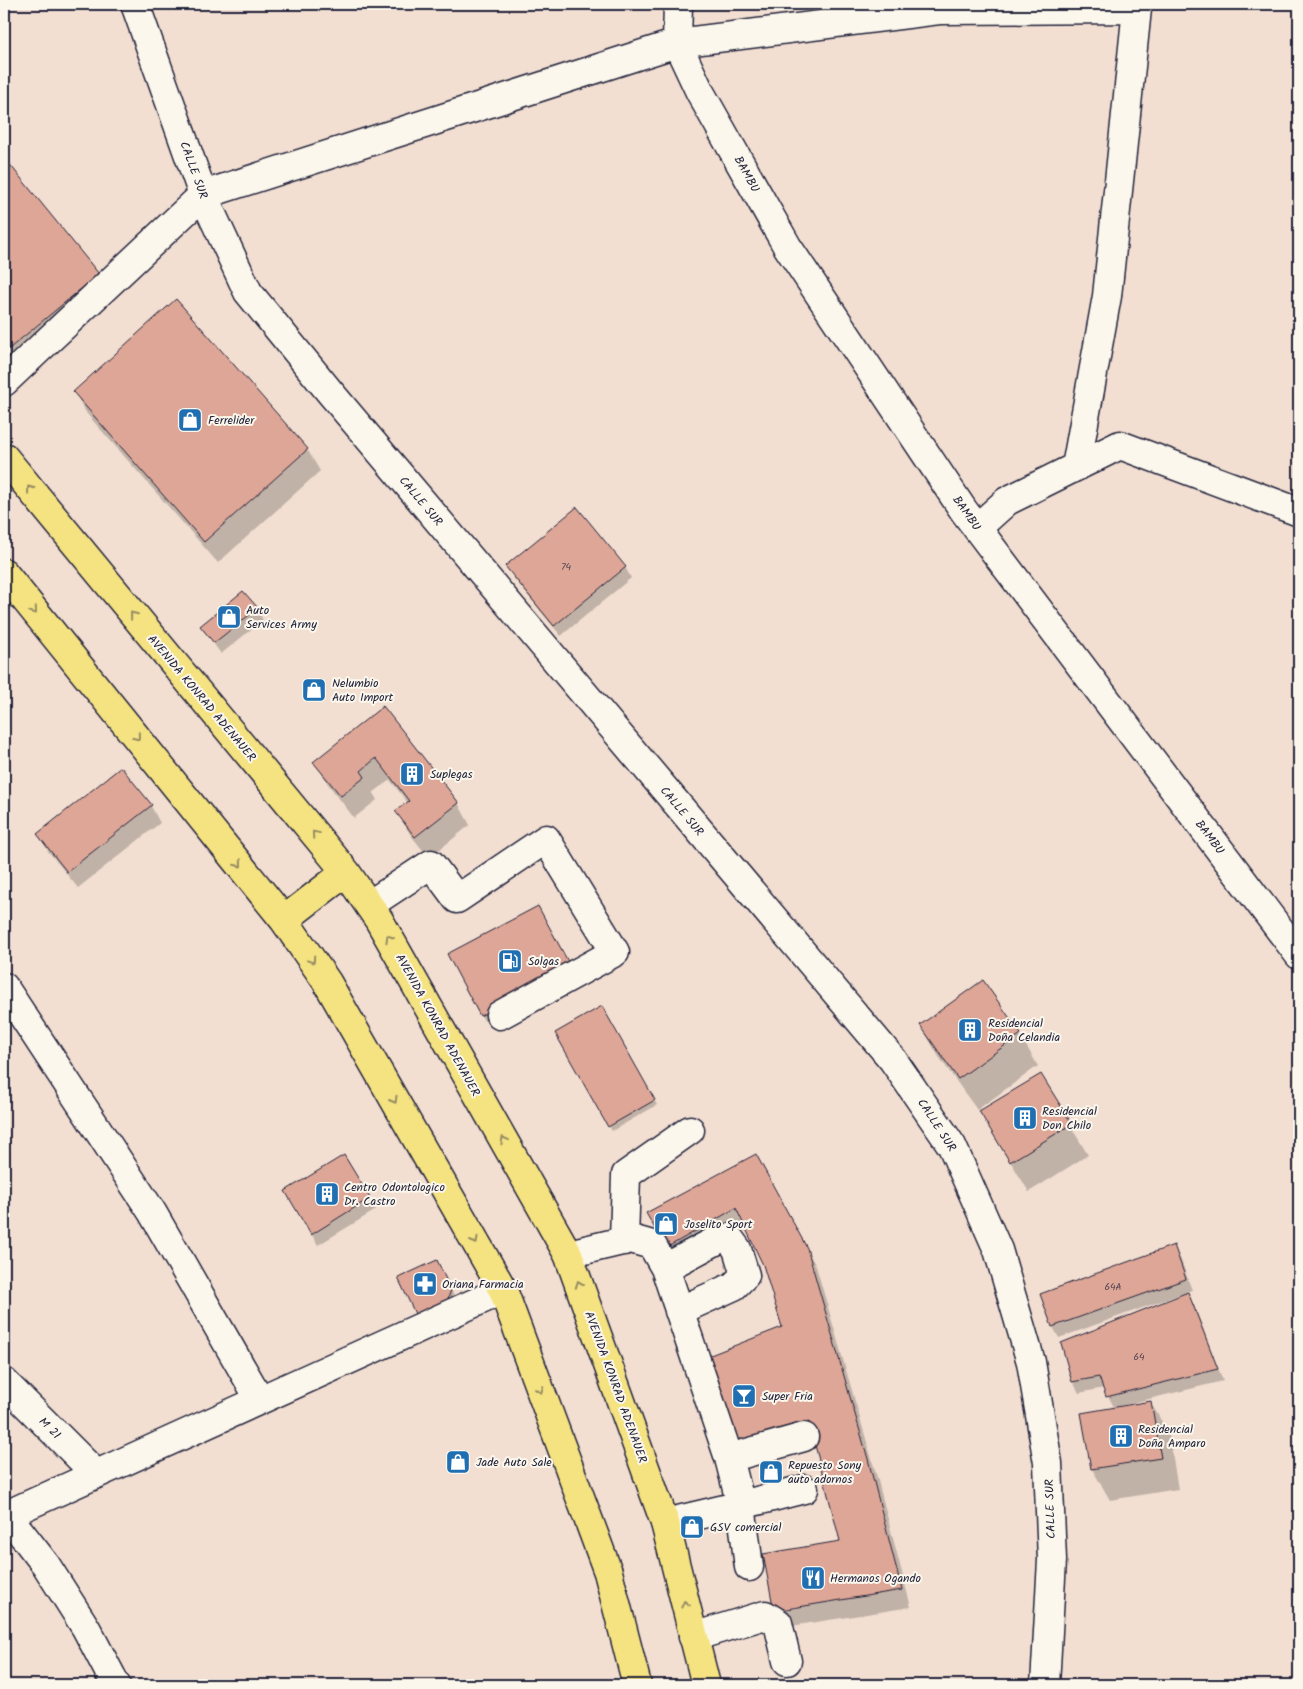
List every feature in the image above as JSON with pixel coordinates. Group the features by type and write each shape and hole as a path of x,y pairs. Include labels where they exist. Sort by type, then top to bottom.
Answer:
{"main road":[{"name":"AVENIDA KONRAD ADENAUER","path":"4,457 346,872 379,920 568,1254 665,1523 706,1685"},
{"path":"4,573 284,920 327,982 503,1290 608,1572 637,1685"},
{"path":"284,920 346,872"}],"street":[{"name":"CALLE SUR","path":"135,4 203,195 248,292 335,399 893,1060 952,1146 998,1250 1033,1371 1048,1463 1052,1560 1045,1685"},
{"path":"677,43 678,4"},
{"path":"4,382 203,195 677,43 939,10 1138,6 1107,296 1076,467"},
{"name":"BAMBU","path":"677,43 700,92 787,246 977,528 1299,955"},
{"path":"977,528 1007,501 1120,446 1299,512"},
{"path":"369,905 431,864 457,899 546,839 615,952 500,1015"},
{"path":"4,987 152,1212 260,1400"},
{"path":"624,1241 626,1175 690,1130"},
{"path":"665,1268 719,1239 729,1238 737,1249 746,1275 734,1286 679,1311"},
{"path":"568,1254 631,1239 652,1245 665,1268 729,1458 741,1505 750,1567"},
{"path":"116,1685 86,1628 46,1565 5,1516 503,1290"},
{"name":"M 21","path":"4,1382 96,1474"},
{"path":"729,1458 804,1437"},
{"path":"665,1523 804,1489"},
{"path":"693,1637 765,1615 778,1623 787,1661"}],"building":[{"path":"7,161 99,274 4,353 4,163"},
{"name":"Ferrelider","path":"176,299 308,449 204,542 73,392"},
{"path":"577,507 626,567 554,626 505,566"},
{"name":"Auto Services Army","path":"243,591 258,608 214,643 200,626"},
{"name":"Suplegas","path":"383,706 459,803 415,837 395,811 409,801 376,758 361,771 365,777 341,796 313,762"},
{"path":"121,767 152,805 67,872 37,834"},
{"name":"Solgas","path":"538,906 572,969 480,1016 447,954"},
{"name":"Residencial Doña Celandia","path":"983,980 1021,1034 958,1079 920,1025"},
{"path":"602,1006 655,1100 608,1127 555,1033"},
{"name":"Residencial Don Chilo","path":"1041,1074 1072,1124 1010,1162 979,1111"},
{"path":"756,1154 807,1248 868,1459 902,1590 774,1611 763,1554 840,1541 809,1422 734,1443 708,1356 782,1327 763,1265 736,1208 666,1248 646,1213"},
{"name":"Centro Odontologico Dr. Castro","path":"344,1155 370,1198 311,1235 285,1191"},
{"path":"1174,1245 1186,1279 1052,1327 1040,1294"},
{"name":"Oriana Farmacia","path":"437,1260 451,1290 445,1307 418,1320 398,1278"},
{"path":"1188,1292 1218,1369 1106,1397 1099,1377 1072,1382 1061,1343"},
{"name":"Residencial Doña Amparo","path":"1151,1401 1161,1458 1091,1469 1081,1413"}],"place":[{"name":"Ferrelider","path":"190,420"},
{"name":"Auto Services Army","path":"229,617"},
{"name":"Nelumbio Auto Import","path":"314,690"},
{"name":"Suplegas","path":"412,774"},
{"name":"Solgas","path":"510,961"},
{"name":"Residencial Doña Celandia","path":"970,1030"},
{"name":"Residencial Don Chilo","path":"1025,1118"},
{"name":"Centro Odontologico Dr. Castro","path":"327,1194"},
{"name":"Joselito Sport","path":"666,1224"},
{"name":"Oriana Farmacia","path":"425,1284"},
{"name":"Super Fria","path":"744,1396"},
{"name":"Residencial Doña Amparo","path":"1121,1436"},
{"name":"Jade Auto Sale","path":"458,1462"},
{"name":"Repuesto Sony auto adornos","path":"771,1472"},
{"name":"GSV comercial","path":"692,1527"},
{"name":"Hermanos Ogando","path":"813,1578"}]}
